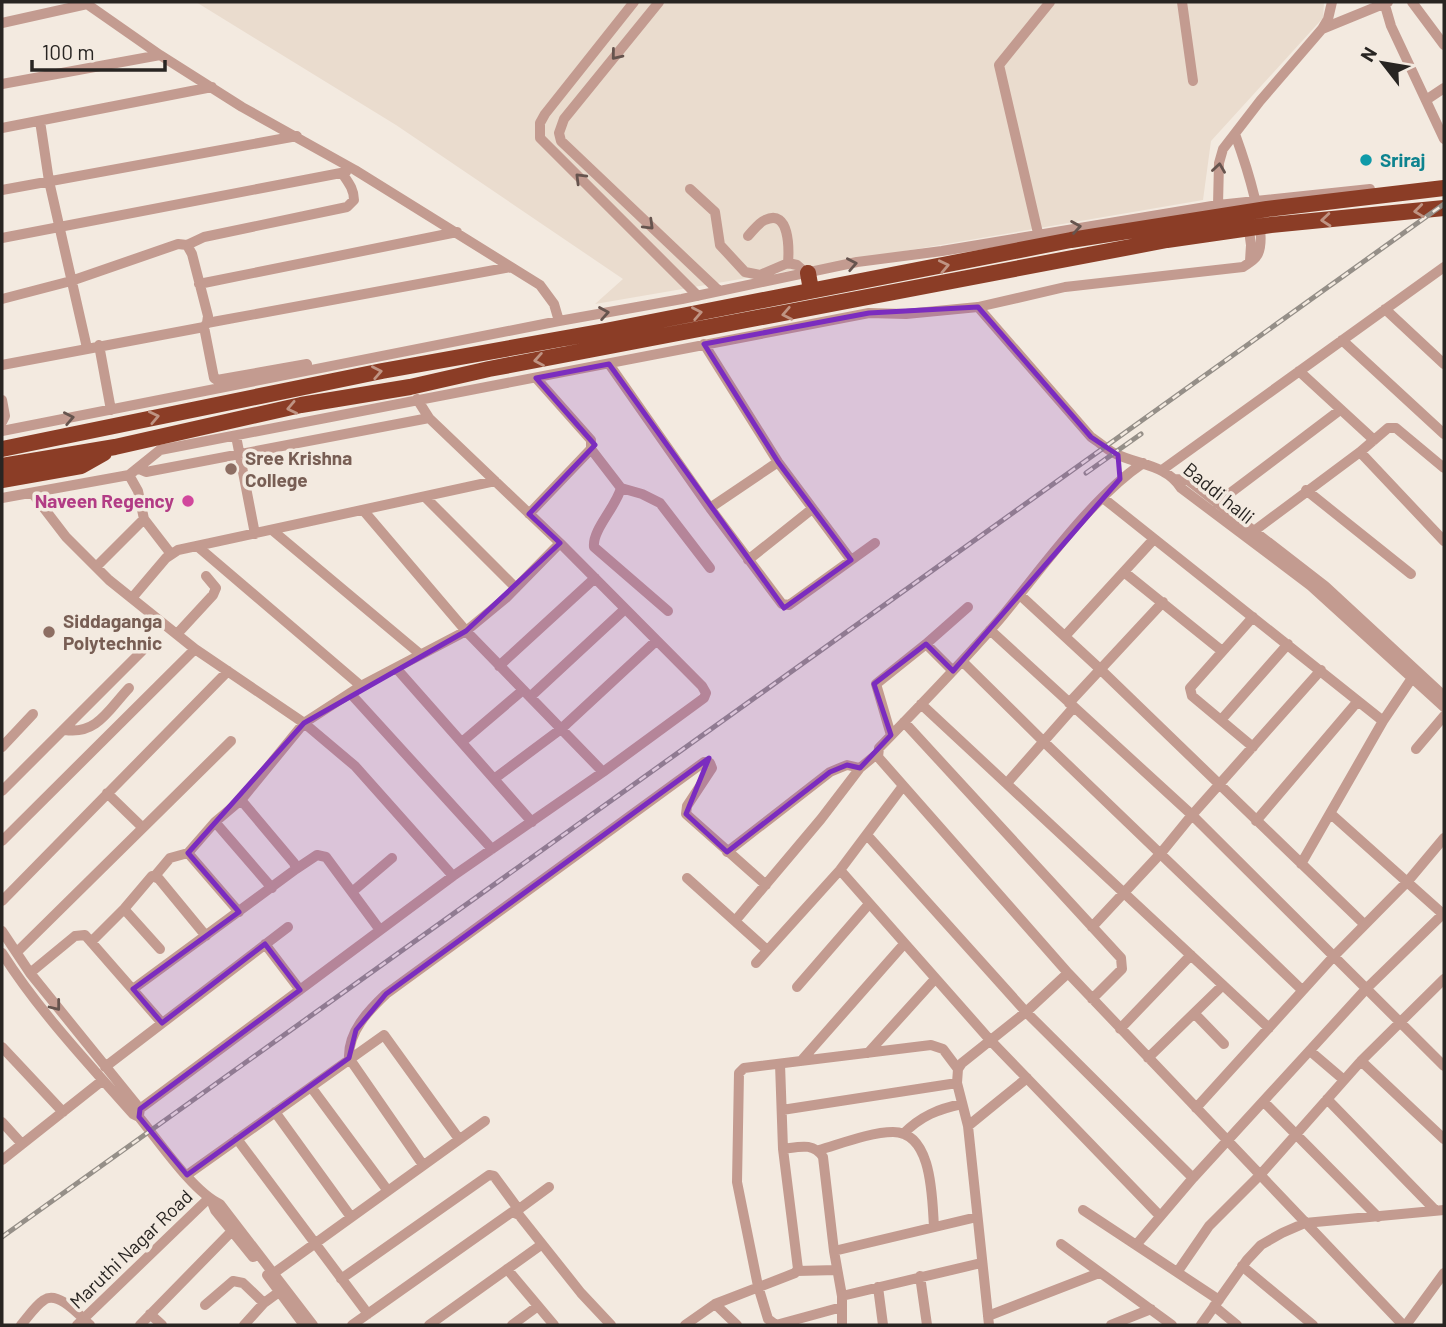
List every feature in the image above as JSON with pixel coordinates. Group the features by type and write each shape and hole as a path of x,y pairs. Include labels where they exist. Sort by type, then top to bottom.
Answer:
{"highway":[{"path":"2,466 116,447 301,405 410,387 1167,232 1267,209 1444,188"},
{"path":"2,449 412,358 605,331 811,290 1167,232 1444,208"},
{"path":"807,273 811,290"},
{"path":"2,481 81,466 116,447"}],"street":[{"path":"634,2 545,114 540,123 540,138 698,296"},
{"path":"659,2 564,119 559,132 561,141 719,291"},
{"path":"1038,233 999,65 1050,2"},
{"path":"1182,2 1193,81"},
{"path":"1218,205 1219,163 1223,149 1322,29 1328,19 1332,2"},
{"path":"1322,29 1386,2 1391,26 1444,139"},
{"path":"1412,2 1444,44"},
{"path":"2,23 85,3 242,107 355,170 540,285 554,304 559,321"},
{"path":"2,84 160,55"},
{"path":"2,128 212,88"},
{"path":"1426,100 1444,88"},
{"path":"40,121 49,181 71,281 111,410"},
{"path":"134,472 160,450 869,313 906,314 978,307 1065,287 1243,267 1256,257 1260,248 1250,201 1249,172 1235,134"},
{"path":"2,190 297,136"},
{"path":"2,238 355,170"},
{"path":"2,299 71,281 178,244 187,245 204,237 347,207 354,200 354,196 352,187 342,173"},
{"path":"2,431 412,358 559,321 698,296 857,262 943,251 1218,205 1444,180"},
{"path":"690,189 715,212 720,245 745,272 760,275 788,262 807,273"},
{"path":"748,236 767,218 776,220 786,229 789,240 788,262"},
{"path":"199,284 457,232"},
{"path":"187,245 192,254 208,316 205,325 214,378 221,380 541,318"},
{"path":"2,365 511,267"},
{"path":"1162,470 1444,267"},
{"name":"Baddi halli","path":"978,307 1091,437 1118,454 1162,470 1175,479 1181,488 1311,586 1444,707"},
{"path":"1385,309 1444,364"},
{"path":"1342,340 1444,434"},
{"path":"704,344 778,462 851,561"},
{"path":"609,364 779,602 789,605 875,543"},
{"path":"1299,371 1374,440"},
{"path":"536,378 590,440 591,449 621,488 660,503 710,568"},
{"path":"137,1113 453,876 603,772 704,698 706,693 560,543 429,418 417,399"},
{"path":"2,400 5,416 2,422"},
{"path":"1217,503 1340,410"},
{"path":"2,498 429,418"},
{"path":"1254,531 1388,428 1394,427 1444,468"},
{"path":"236,436 255,534"},
{"path":"529,514 591,449"},
{"path":"1360,452 1444,541"},
{"path":"1118,454 1120,479"},
{"path":"710,508 778,462"},
{"path":"735,921 860,768 963,662 1120,479 1143,463"},
{"path":"134,472 144,519 171,554"},
{"path":"1175,479 1188,480 1325,586 1444,696"},
{"path":"132,598 171,554 495,481"},
{"path":"621,488 617,501 594,538 594,547 668,611"},
{"path":"1306,490 1411,574"},
{"path":"33,494 66,537 132,598 195,649 304,723 355,766 453,876"},
{"path":"425,497 516,588"},
{"path":"1103,498 1383,721"},
{"path":"748,560 813,509"},
{"path":"362,510 466,631 603,772"},
{"path":"96,567 144,519"},
{"path":"272,530 420,654"},
{"path":"1065,636 1153,540"},
{"path":"91,942 170,858 188,853 215,822 241,800 304,723 361,686 466,631 516,588 560,543"},
{"path":"197,546 361,686"},
{"path":"1124,572 1222,651"},
{"path":"177,634 213,594 216,588 206,576"},
{"path":"499,666 595,578"},
{"path":"1020,595 1364,924"},
{"path":"1007,783 1100,669 1163,602"},
{"path":"891,735 876,684 968,607"},
{"path":"462,742 526,694 625,609"},
{"path":"1252,617 1190,688 1192,695 1253,747"},
{"path":"990,630 1192,815 1399,1021 1442,1060"},
{"path":"494,779 561,729 656,640"},
{"path":"926,644 953,671"},
{"path":"1221,720 1288,644"},
{"path":"2,841 195,649"},
{"path":"2,791 142,651"},
{"path":"963,662 1302,990"},
{"path":"396,668 532,822"},
{"path":"1092,927 1321,670"},
{"path":"2,901 228,671"},
{"path":"1301,864 1383,721 1412,678"},
{"path":"65,730 79,732 93,727 129,688"},
{"path":"351,693 492,849"},
{"path":"1256,821 1358,701"},
{"path":"921,704 1269,1028"},
{"path":"2,747 33,714"},
{"path":"1416,749 1444,716"},
{"path":"905,722 1121,958 1123,965 1092,999"},
{"path":"17,953 231,741"},
{"path":"878,752 878,757 1068,973 1404,1325 1444,1273"},
{"path":"423,1165 349,1059 349,1049 356,1030 386,994 704,762 710,763 712,768 687,806 685,814 766,885"},
{"path":"727,852 830,772 847,765 860,768"},
{"path":"756,963 840,870 903,786"},
{"path":"107,793 142,827"},
{"path":"241,800 294,863 296,869"},
{"path":"1136,1245 1193,1178 1367,988 1444,914 1331,814"},
{"path":"215,822 272,888"},
{"path":"867,835 1026,1012 1193,1178"},
{"path":"1196,1108 1302,990 1442,846"},
{"path":"188,853 239,912"},
{"path":"133,989 317,855 323,855 380,930"},
{"path":"352,892 392,858"},
{"path":"840,870 990,1040 1160,1216"},
{"path":"154,877 206,936"},
{"path":"687,878 767,950"},
{"path":"797,987 869,904"},
{"path":"124,909 160,949"},
{"path":"105,1066 288,927"},
{"path":"2,931 30,974 105,1066 137,1113 210,1199 215,1210 304,1325"},
{"path":"30,974 75,936 85,935 162,1023"},
{"path":"265,944 300,990"},
{"path":"801,1061 904,944"},
{"path":"2,953 48,1015 103,1080 137,1113"},
{"path":"1120,1029 1191,955"},
{"path":"958,1069 1068,973"},
{"path":"868,1052 935,979"},
{"path":"1178,1271 1209,1226 1399,1021 1444,979"},
{"path":"1148,1058 1223,985"},
{"path":"1195,1014 1224,1044"},
{"path":"187,1175 382,1036 386,1036 459,1139"},
{"path":"981,1263 878,1287 776,1325 768,1319 758,1286 737,1182 739,1073 744,1068 937,1045 948,1054 958,1069 957,1083 968,1126 989,1321 1099,1273"},
{"path":"2,1047 64,1112"},
{"path":"1310,1051 1344,1080"},
{"path":"1361,1061 1444,1139"},
{"path":"780,1064 783,1149 797,1271"},
{"path":"968,1126 1027,1078"},
{"path":"2,1160 103,1080"},
{"path":"782,1110 957,1083"},
{"path":"311,1087 388,1191"},
{"path":"1327,1099 1440,1210"},
{"path":"1264,1102 1378,1217"},
{"path":"903,1134 917,1120 936,1110 962,1104"},
{"path":"275,1112 351,1217"},
{"path":"274,1273 485,1121"},
{"path":"2,1122 22,1144"},
{"path":"818,1150 884,1133 894,1132 913,1139 925,1160 934,1227"},
{"path":"237,1139 368,1314"},
{"path":"783,1149 812,1146 823,1157 842,1301 842,1325"},
{"path":"341,1279 489,1175 494,1176 541,1245 611,1325"},
{"path":"352,1325 549,1187"},
{"path":"210,1199 220,1204 313,1325"},
{"name":"Maruthi Nagar Road","path":"83,1323 210,1199"},
{"path":"1083,1210 1178,1271 1237,1325"},
{"path":"1201,1325 1242,1266 1261,1245 1282,1233 1305,1223 1440,1210"},
{"path":"834,1251 977,1217"},
{"path":"140,1325 232,1231"},
{"path":"1061,1244 1172,1325"},
{"path":"429,1325 541,1245"},
{"path":"1242,1266 1313,1325"},
{"path":"507,1269 554,1325"},
{"path":"685,1325 758,1286 797,1271 837,1270"},
{"path":"920,1276 927,1325"},
{"path":"205,1306 233,1282 243,1283 264,1303"},
{"path":"878,1287 883,1325"},
{"path":"244,1325 264,1303 279,1292"},
{"path":"21,1325 44,1300 51,1297 61,1300 83,1323"},
{"path":"512,1325 538,1306"},
{"path":"718,1307 725,1325"},
{"path":"718,1307 737,1325"},
{"path":"1111,1325 1151,1309"},
{"path":"150,1314 162,1325"}],"highlighted area":[{"path":"978,307 1091,437 1118,455 1120,479 953,671 926,644 874,684 891,735 860,768 847,765 830,772 727,852 686,814 709,758 386,994 356,1030 349,1058 187,1175 139,1117 140,1109 300,990 265,944 162,1023 133,989 239,912 188,853 304,723 466,631 560,543 529,514 595,445 536,378 609,364 784,608 851,560 778,462 704,344 869,313"}],"shaded area":[{"path":"196,2 1324,2 1323,18 1211,141 1203,200 595,304 623,279 396,125"}],"railway":[{"path":"2,1237 1444,204"},
{"path":"1086,473 1141,434"}],"place":[{"name":"Sriraj","path":"1366,160"},
{"name":"Sree Krishna College","path":"231,469"},
{"name":"Naveen Regency","path":"188,501"},
{"name":"Siddaganga Polytechnic","path":"49,632"}]}
